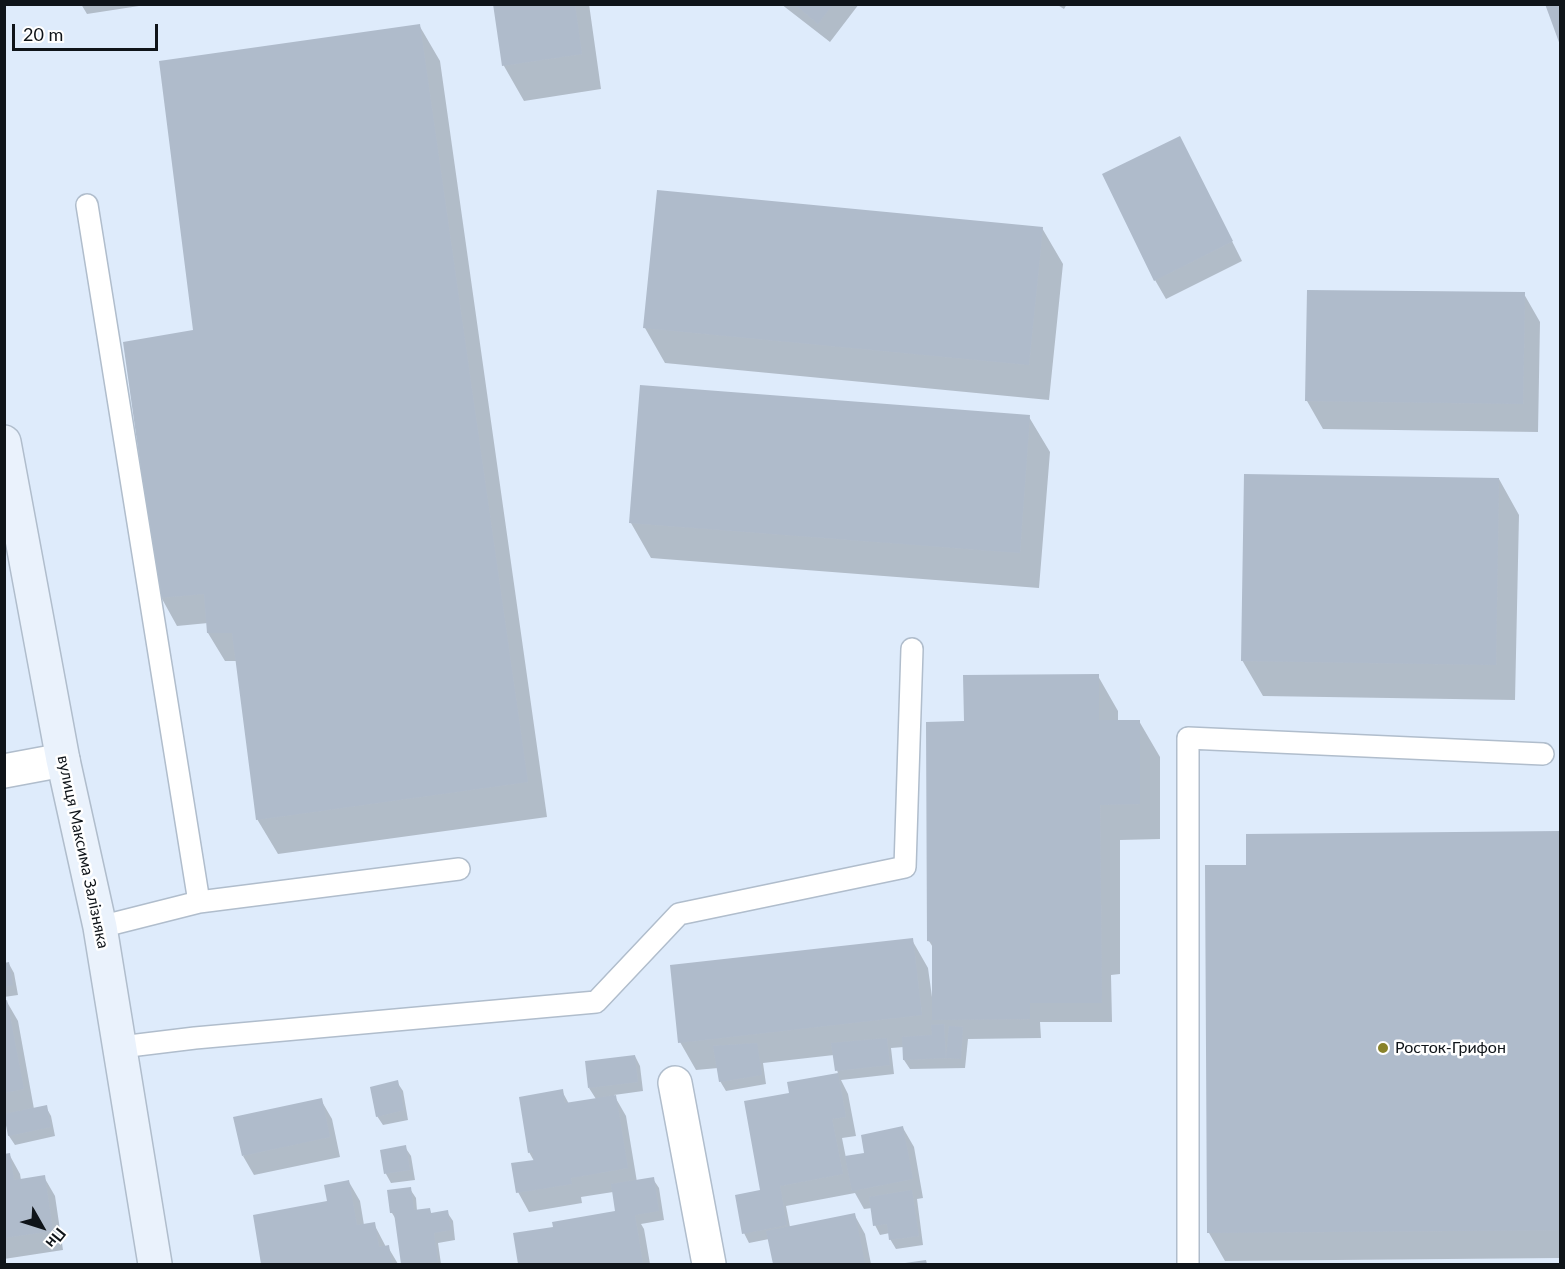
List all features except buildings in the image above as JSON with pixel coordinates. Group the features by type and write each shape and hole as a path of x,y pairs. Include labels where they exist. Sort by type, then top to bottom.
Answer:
{"main road":[{"name":"вулиця Максима Залізняка","path":"4,442 63,760 100,927 155,1264"}],"street":[{"path":"4,771 63,760"},
{"path":"675,1083 709,1264"}],"lane":[{"path":"87,205 199,902"},
{"path":"121,1047 207,1037 596,1002 679,914 905,867 912,649"},
{"path":"1188,1264 1188,738 1543,754"},
{"path":"100,927 199,902 459,869"}],"place":[{"name":"Росток-Грифон","path":"1383,1048"}]}
